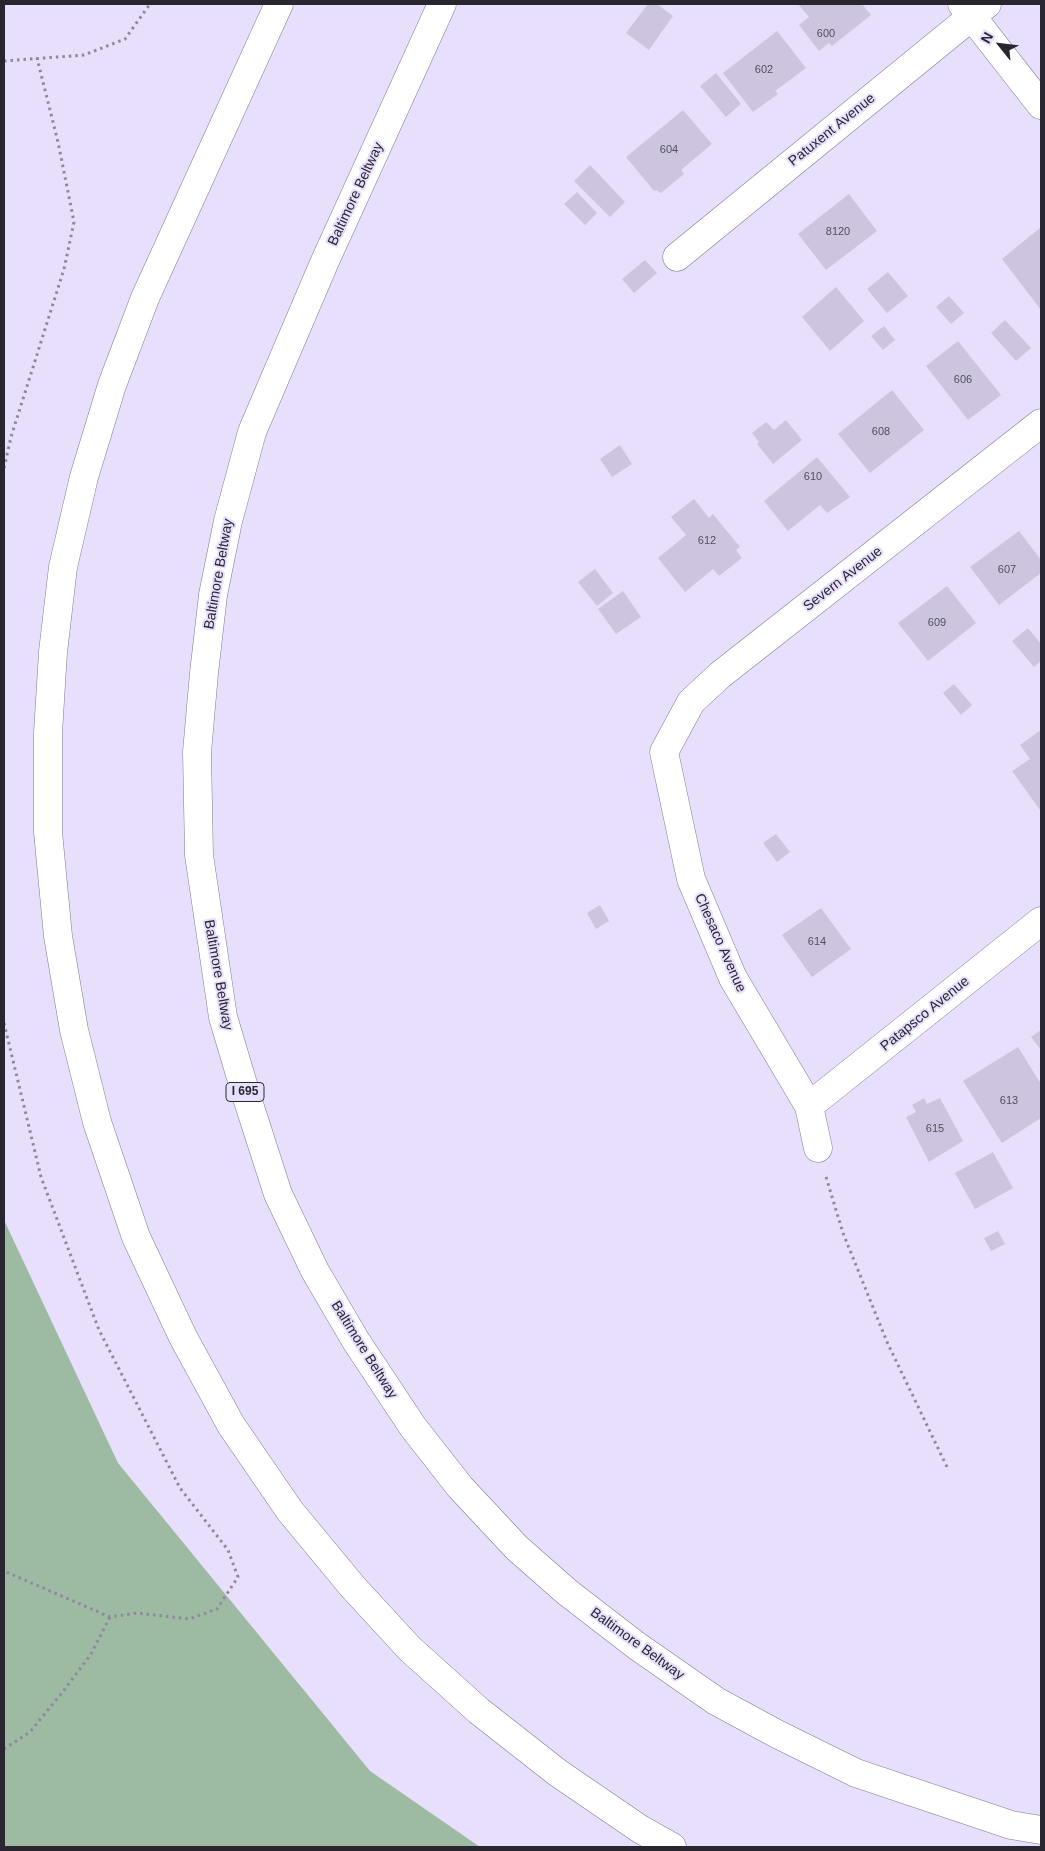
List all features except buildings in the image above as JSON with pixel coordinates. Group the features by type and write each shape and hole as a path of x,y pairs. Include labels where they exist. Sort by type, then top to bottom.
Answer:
{"main road":[{"path":"279,4 141,307 112,385 84,477 63,567 53,652 48,832 58,936 74,1030 97,1122 136,1237 183,1337 231,1425 290,1511 352,1586 410,1649 479,1711 558,1773 640,1829 672,1847"},
{"name":"Baltimore Beltway","path":"442,4 317,278 252,432 228,522 213,596 197,752 200,855 223,1017 278,1194 315,1271 356,1342 413,1427 460,1487 517,1548 567,1592 636,1646 716,1701 777,1734 856,1773 1011,1825 1041,1830"},
{"path":"974,8 1041,105"},
{"name":"Patuxent Avenue","path":"677,257 974,8"},
{"name":"Severn Avenue","path":"664,752 692,702 720,675 1041,423"},
{"name":"Chesaco Avenue","path":"664,752 691,878 733,978 810,1106 818,1148"},
{"name":"Patapsco Avenue","path":"810,1106 1041,922"}],"path":[{"path":"4,61 84,55 125,38 150,4"},
{"path":"4,468 10,437 64,269 74,222 58,142 37,58"},
{"path":"4,1023 41,1177 99,1330 180,1488 228,1550 238,1577 217,1609 189,1618 137,1613 110,1617 4,1571"},
{"path":"818,1148 843,1233 887,1342 948,1469"},
{"path":"4,1749 30,1732 65,1690 91,1654 110,1617"}],"green space":[{"path":"4,1220 118,1463 370,1771 480,1847 4,1847"}]}
